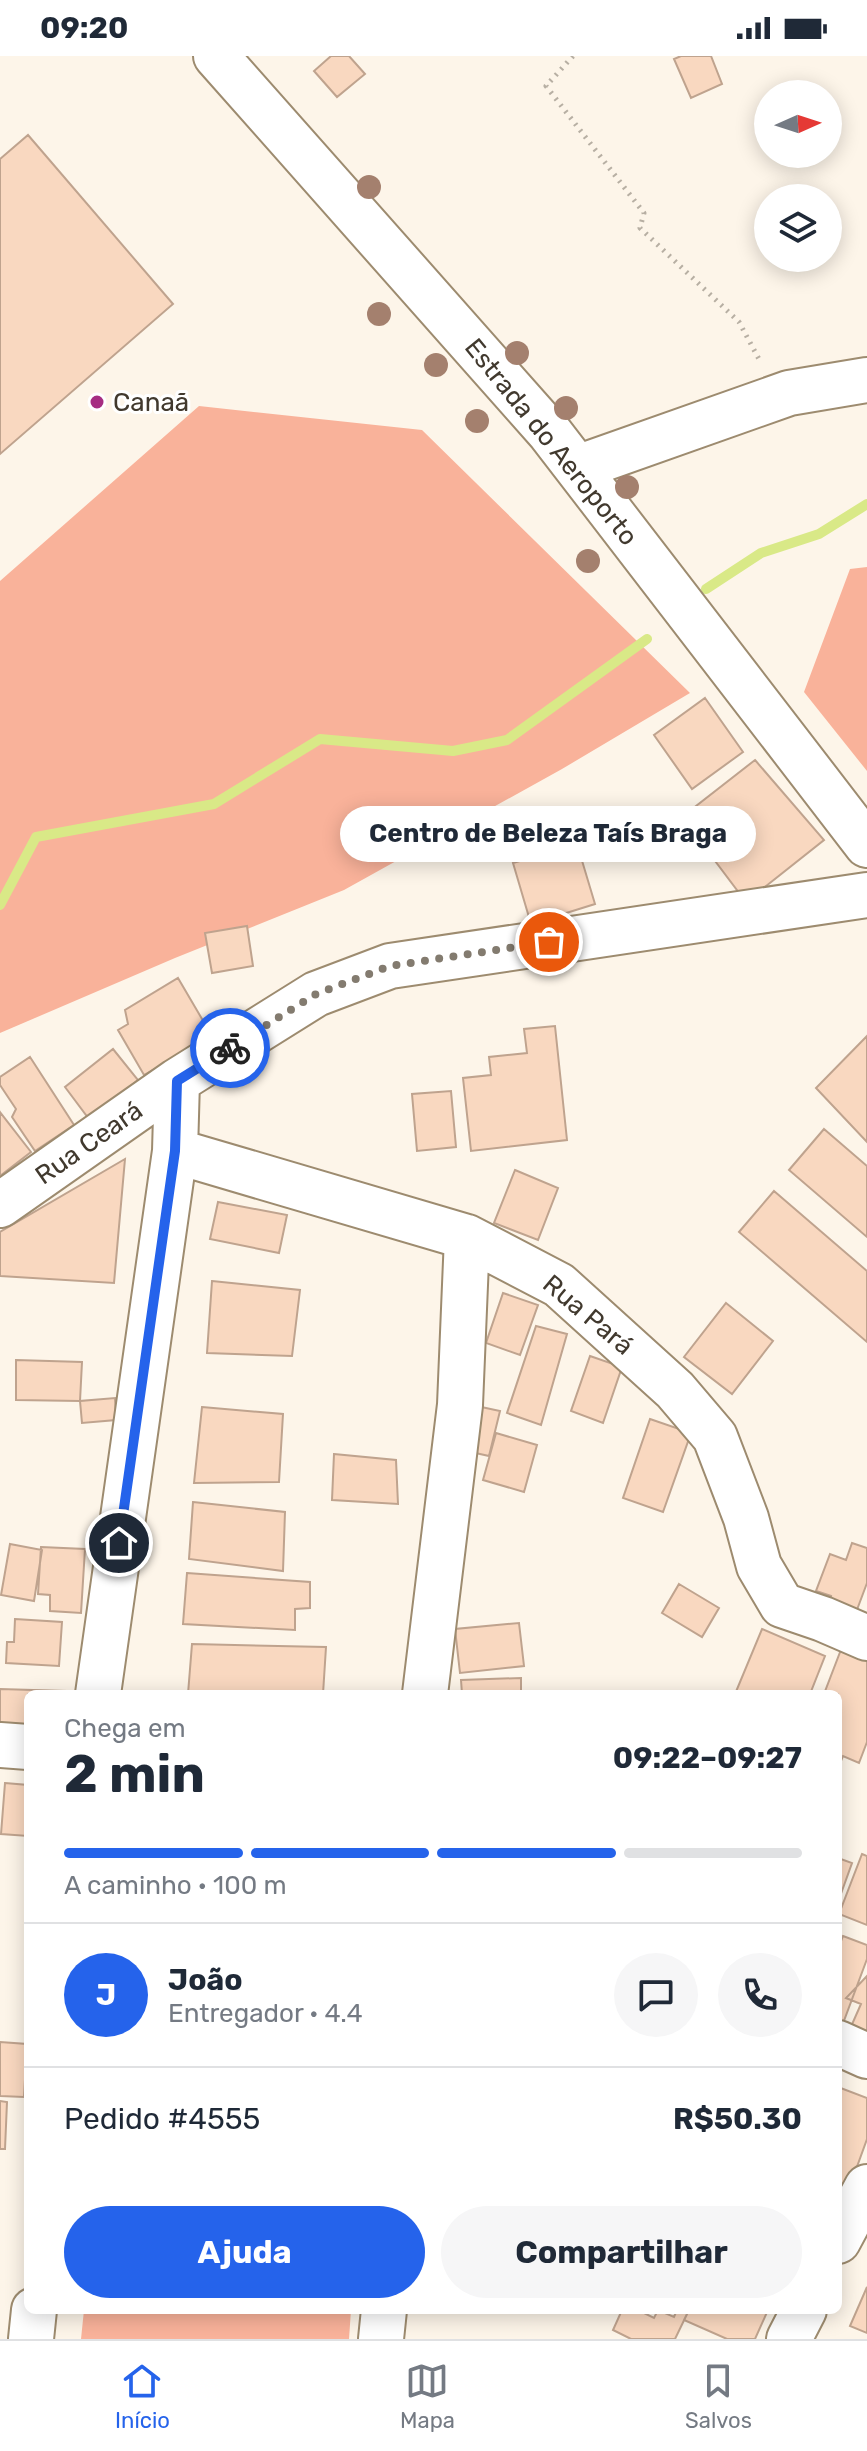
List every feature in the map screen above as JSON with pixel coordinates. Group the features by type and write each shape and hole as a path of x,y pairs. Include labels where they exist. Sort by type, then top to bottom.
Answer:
{"street":[{"name":"Estrada do Aeroporto","path":"216,56 550,433 867,845"},
{"path":"577,468 789,393 867,380"},
{"name":"Rua Ceará","path":"0,1205 177,1081 316,994 390,966 867,895"},
{"path":"99,1690 175,1151 177,1081"},
{"name":"Rua Pará","path":"175,1151 467,1237 559,1285 675,1390 715,1437 746,1518 759,1566 782,1605 867,1638"},
{"path":"425,1690 460,1405 467,1237"},
{"path":"0,1745 24,1747"},
{"path":"842,2045 867,2056"},
{"path":"842,2234 867,2187"},
{"path":"31,2339 34,2314"},
{"path":"381,2339 384,2314"},
{"path":"789,2339 802,2314"}],"path":[{"path":"573,56 546,86 644,213 640,228 739,322 770,381 789,393"}],"shaded area":[{"path":"199,406 422,430 690,693 562,769 344,890 0,1033 0,581"},
{"path":"867,567 867,771 804,692 850,569"},
{"path":"84,2314 351,2314 349,2339 81,2339"}],"building":[{"path":"331,56 349,56 365,74 337,97 314,71"},
{"path":"681,56 711,56 722,84 691,98 674,59"},
{"name":"Canaã","path":"28,135 173,304 0,454 0,159"},
{"path":"705,698 743,752 692,789 654,735"},
{"path":"755,760 824,840 746,902 682,817"},
{"path":"577,844 595,904 531,924 513,863"},
{"path":"247,926 253,966 212,973 205,933"},
{"path":"178,978 212,1036 144,1075 118,1030 128,1024 125,1010"},
{"path":"555,1026 567,1140 471,1151 463,1078 491,1075 489,1057 527,1053 524,1029"},
{"path":"867,1036 867,1142 816,1088"},
{"path":"113,1049 138,1080 89,1119 65,1087"},
{"path":"30,1057 74,1125 35,1151 12,1117 16,1109 0,1085 0,1077"},
{"path":"451,1091 456,1147 417,1151 412,1094"},
{"path":"0,1112 31,1152 0,1176"},
{"path":"824,1129 867,1166 867,1237 789,1170"},
{"path":"125,1159 114,1283 0,1276 0,1232"},
{"path":"515,1170 558,1188 538,1240 494,1223"},
{"path":"774,1191 867,1271 867,1342 739,1232"},
{"path":"218,1202 287,1215 279,1253 210,1239"},
{"path":"212,1281 300,1290 292,1356 207,1353"},
{"path":"503,1293 538,1305 520,1355 486,1343"},
{"path":"726,1303 773,1341 732,1394 684,1357"},
{"path":"536,1326 567,1334 541,1425 507,1413"},
{"path":"590,1356 622,1367 603,1423 571,1411"},
{"path":"16,1360 82,1362 80,1401 16,1400"},
{"path":"115,1398 116,1420 82,1423 80,1401"},
{"path":"472,1405 500,1411 489,1456 462,1450"},
{"path":"202,1407 283,1414 279,1482 194,1483"},
{"path":"650,1419 691,1433 663,1512 623,1498"},
{"path":"496,1433 537,1445 524,1492 483,1480"},
{"path":"334,1454 396,1460 398,1504 332,1500"},
{"path":"193,1502 285,1512 283,1571 189,1559"},
{"path":"852,1543 867,1548 867,1583 855,1615 828,1605 831,1596 816,1591 830,1554 846,1560"},
{"path":"10,1544 42,1550 34,1601 1,1595"},
{"path":"41,1547 85,1549 81,1613 50,1611 50,1595 38,1594"},
{"path":"187,1573 310,1582 310,1608 295,1609 295,1630 183,1624"},
{"path":"679,1584 719,1608 702,1637 662,1613"},
{"path":"15,1619 62,1622 59,1666 6,1663 7,1642 14,1642"},
{"path":"519,1623 524,1666 460,1673 455,1629"},
{"path":"762,1629 825,1656 812,1690 737,1690"},
{"path":"192,1644 326,1647 323,1690 188,1690"},
{"path":"842,1647 867,1657 867,1742 859,1763 843,1756 842,1758 842,1690 826,1690"},
{"path":"521,1678 521,1690 462,1690 461,1680"},
{"path":"0,1689 33,1690 24,1690 24,1733 0,1732"},
{"path":"5,1783 24,1785 24,1836 1,1834"},
{"path":"862,1854 867,1856 867,1925 842,1915 842,1906"},
{"path":"842,1859 852,1863 842,1891"},
{"path":"843,1936 867,1945 867,1959 842,2026"},
{"path":"867,1976 867,2047 846,2038 861,2004 846,1998"},
{"path":"0,2042 24,2044 24,2097 0,2096"},
{"path":"842,2089 867,2098 867,2139 842,2208"},
{"path":"0,2101 7,2102 5,2149 0,2149"},
{"path":"867,2287 867,2333 850,2326"},
{"path":"620,2314 646,2314 654,2318 656,2314 674,2317 675,2314 687,2314 675,2339 631,2339 613,2330"},
{"path":"687,2314 766,2314 755,2339 727,2339 684,2320"}],"waterway":[{"path":"706,589 761,553 819,534 867,504"},
{"path":"0,905 36,837 214,804 320,739 453,751 507,740 647,639"}],"way so far":[{"path":"230,1048 316,994 390,966 549,942"}],"place":[{"name":"Canaã","path":"97,402"},
{"name":"Centro de Beleza Taís Braga","path":"549,942"}],"route":[{"path":"119,1543 175,1151 177,1081 230,1048"}]}
